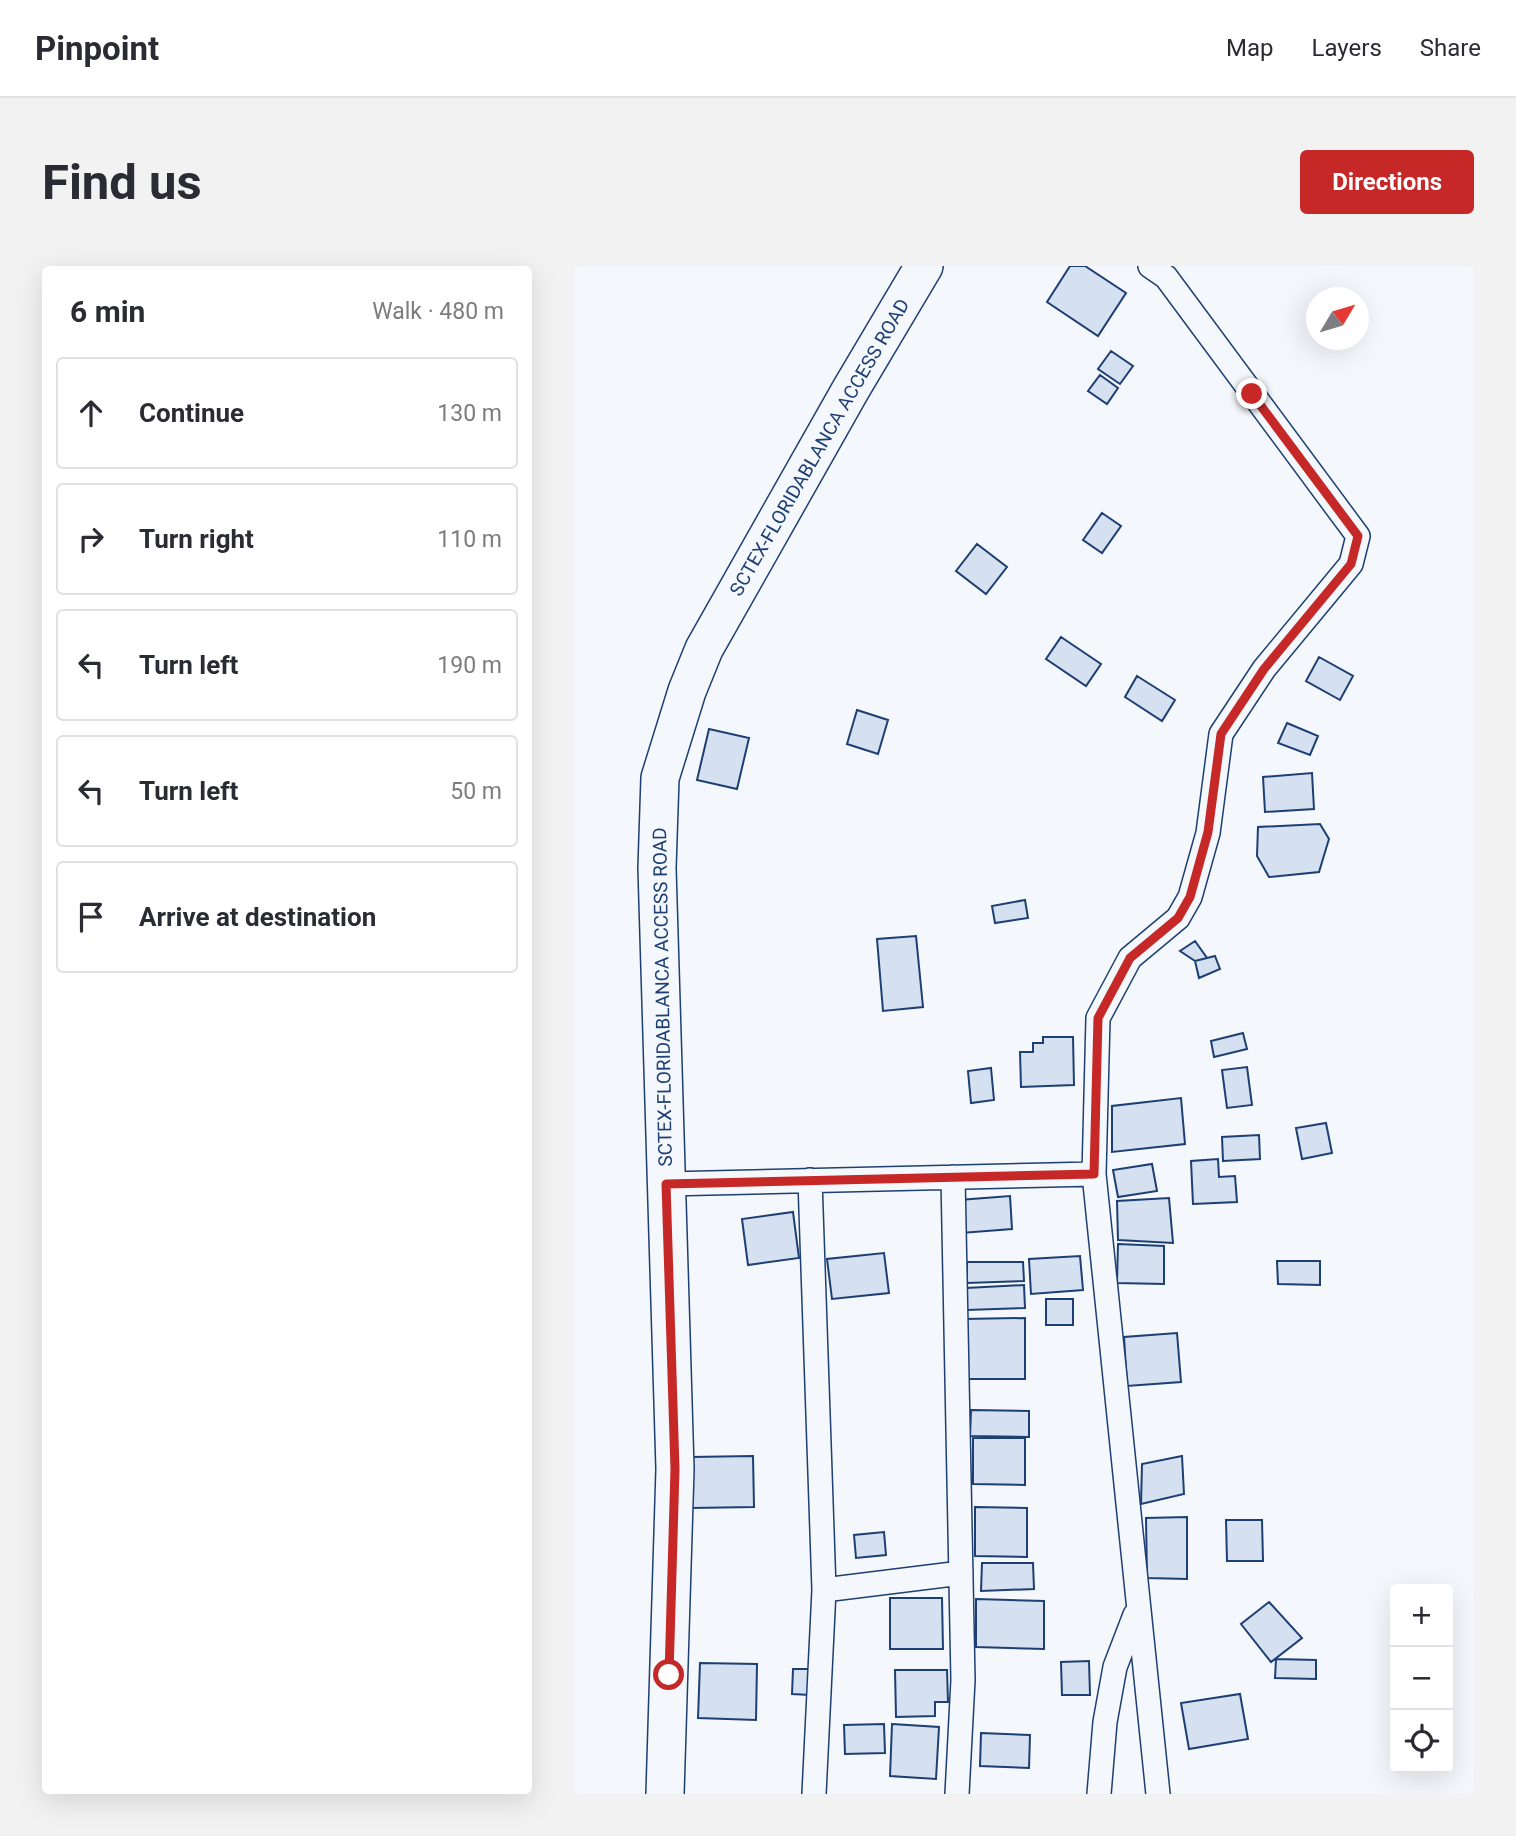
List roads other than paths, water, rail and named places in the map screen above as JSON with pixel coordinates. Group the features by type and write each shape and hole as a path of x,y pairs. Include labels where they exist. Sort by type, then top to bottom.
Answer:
{"main road":[{"name":"SCTEX-FLORIDABLANCA ACCESS ROAD","path":"665,1794 675,1469 657,868 660,778 687,691 704,649 924,266"}],"street":[{"path":"1150,266 1166,277 1358,536 1351,564 1264,669 1221,734 1208,832 1190,897 1178,918 1130,958 1098,1018 1094,1174 1158,1794"},
{"path":"666,1184 1094,1174"},
{"path":"953,1177 963,1680 957,1794"},
{"path":"810,1180 824,1590 814,1794"},
{"path":"824,1590 961,1573"},
{"path":"1099,1794 1105,1722 1115,1668 1138,1609"}]}
